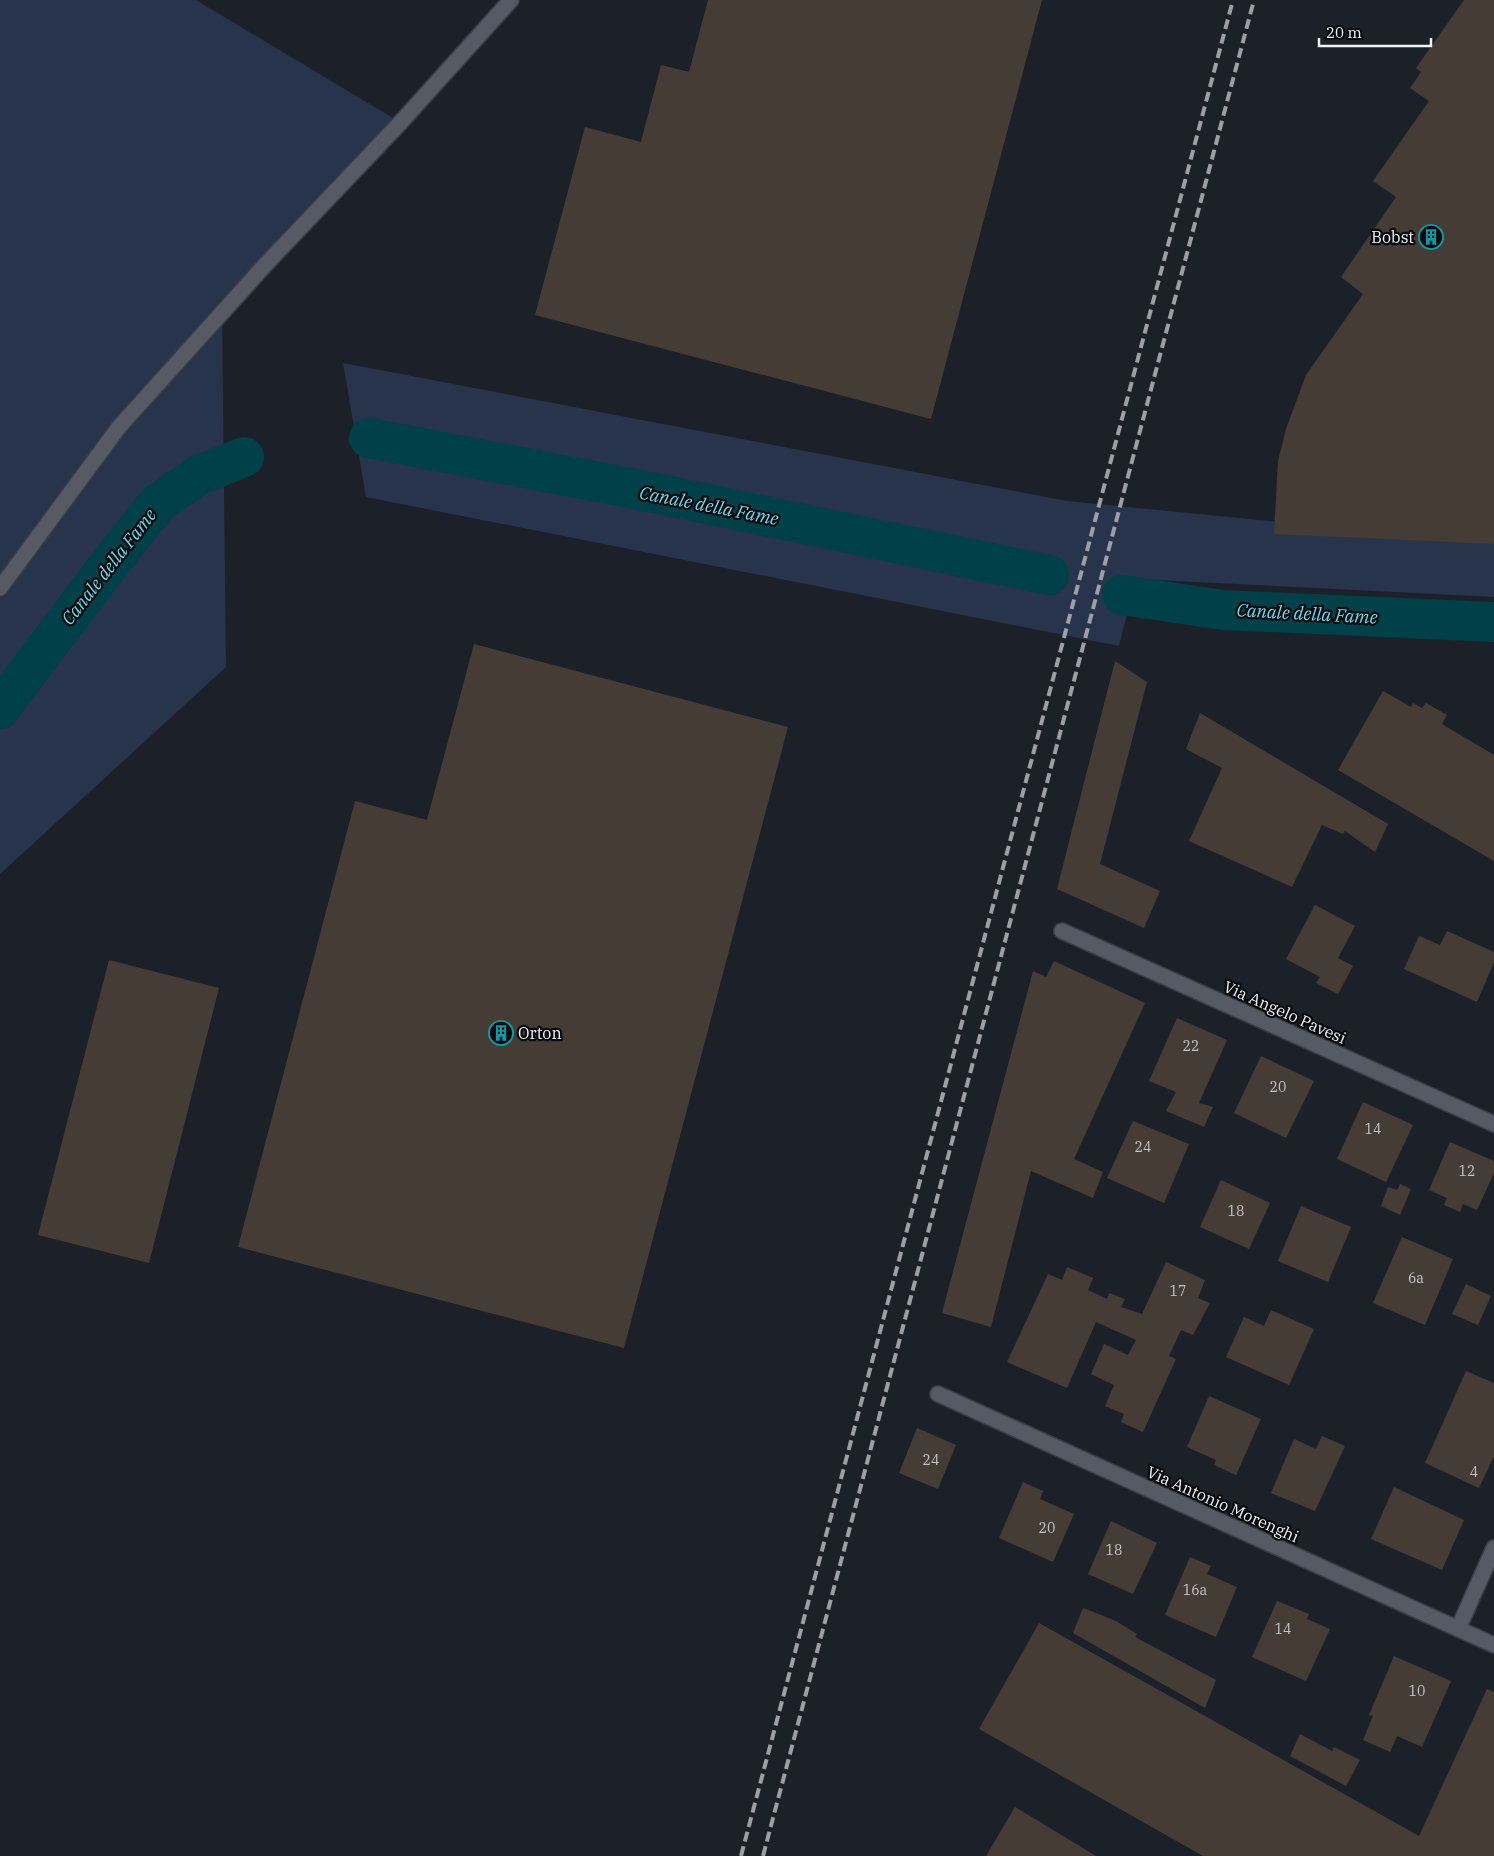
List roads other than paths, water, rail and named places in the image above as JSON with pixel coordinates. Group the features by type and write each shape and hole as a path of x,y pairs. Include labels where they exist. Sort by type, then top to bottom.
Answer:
{"street":[{"path":"0,588 120,426 264,265 401,122 511,0"},
{"name":"Via Angelo Pavesi","path":"1062,931 1494,1124"},
{"name":"Via Antonio Morenghi","path":"938,1394 1494,1645"},
{"path":"1458,1629 1494,1548"}],"waterway":[{"name":"Canale della Fame","path":"369,438 630,488 1049,575"},
{"name":"Canale della Fame","path":"0,709 157,504 199,475 244,457"},
{"name":"Canale della Fame","path":"1122,595 1223,610 1494,622"}],"railway":[{"path":"741,1856 1233,0"},
{"path":"763,1856 1254,0"}],"place":[{"name":"Bobst","path":"1431,237"},
{"name":"Orton","path":"501,1033"}]}
